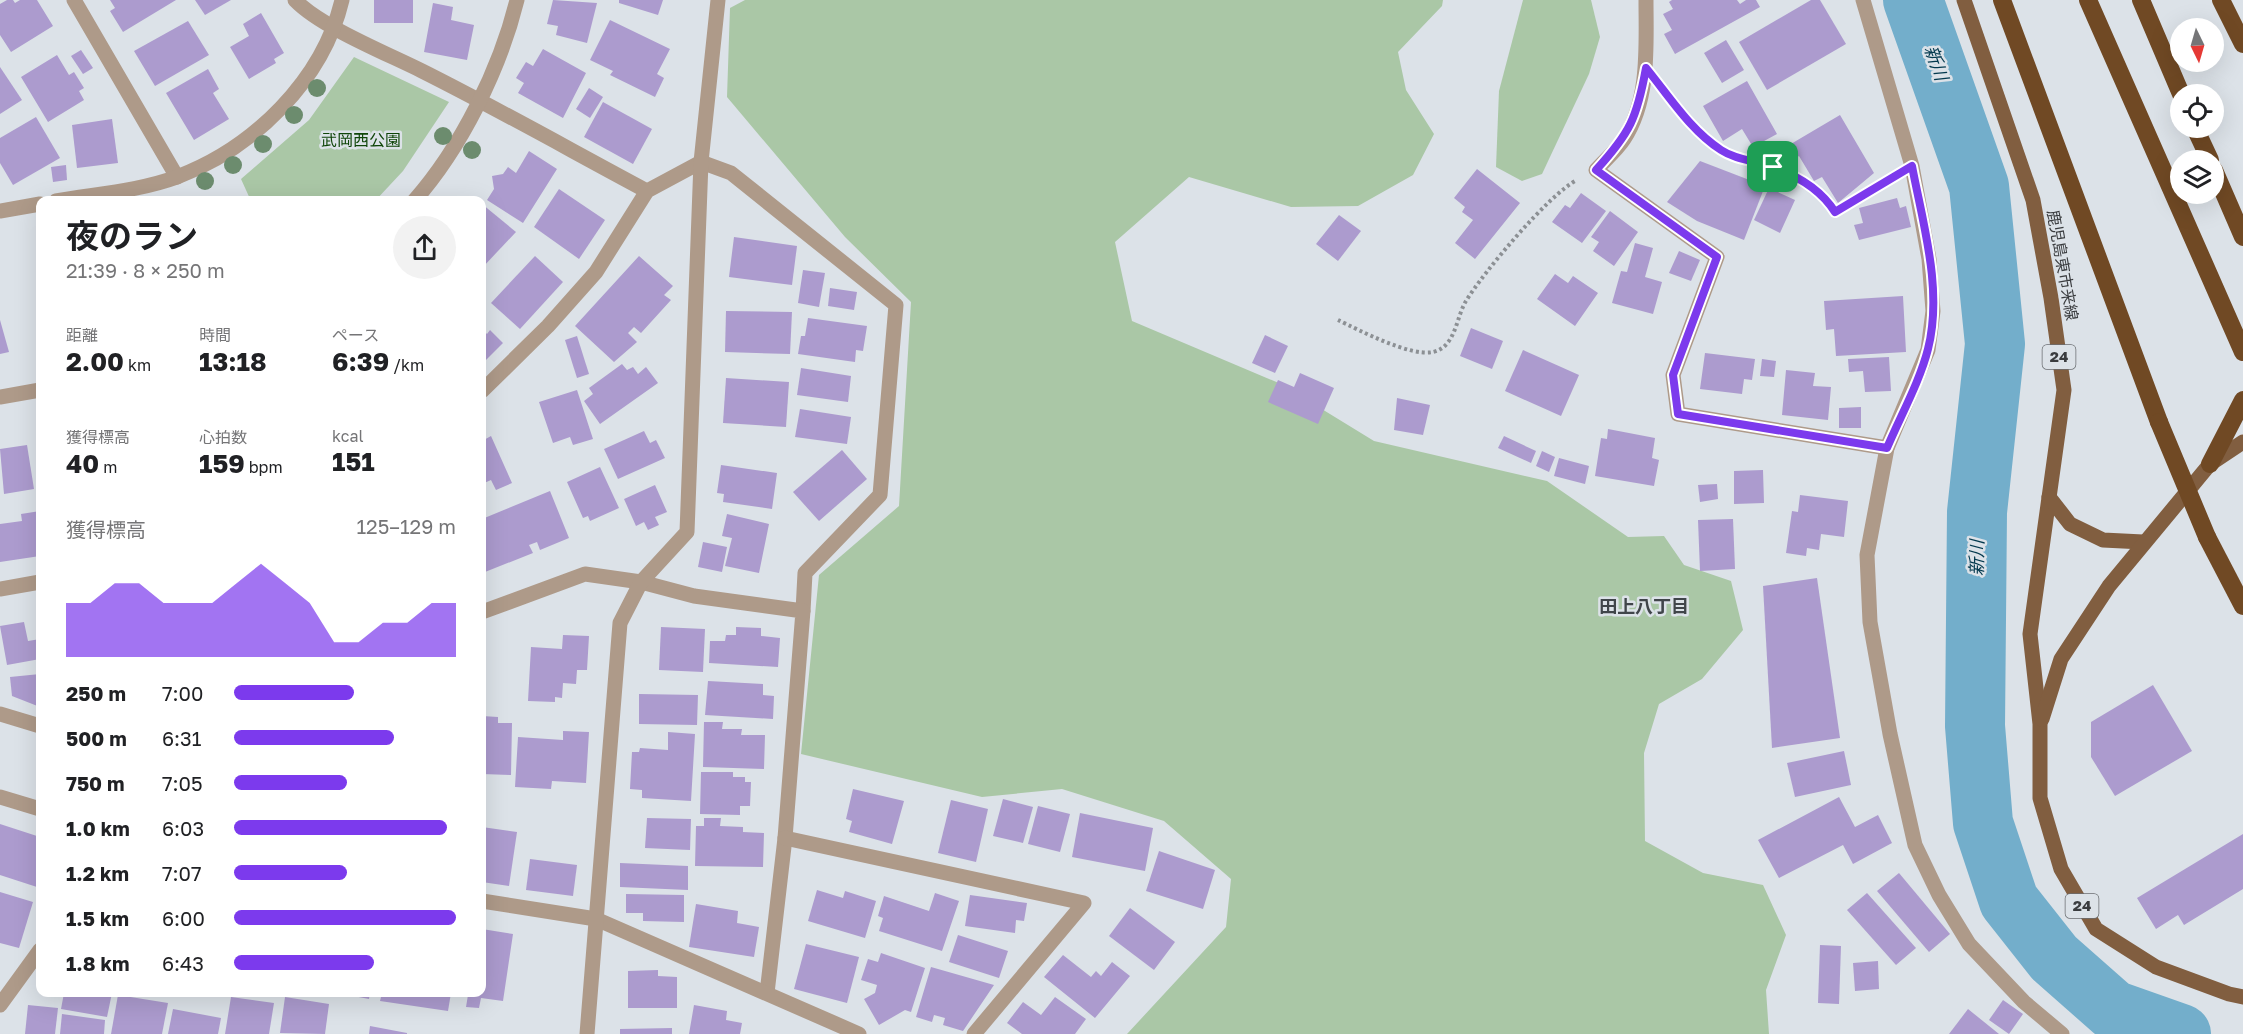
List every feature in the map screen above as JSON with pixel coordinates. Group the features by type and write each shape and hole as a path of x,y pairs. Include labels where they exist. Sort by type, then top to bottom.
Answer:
{"highway":[{"path":"2002,0 2159,422 2207,537 2243,606"},
{"path":"2088,0 2243,352"},
{"path":"2141,0 2177,84"},
{"path":"2221,0 2243,44"},
{"path":"2224,193 2243,237"},
{"path":"2210,464 2243,400"}],"main road":[{"name":"鹿児島東市来線","path":"1964,0 2033,200 2051,298 2064,390 2030,634 2040,724 2040,798 2061,870 2096,929 2156,967 2243,997"},
{"name":"鹿児島東市来線","path":"2040,724 2061,658 2109,586 2210,464 2243,442"},
{"path":"2049,497 2070,524 2103,540 2144,542"}],"street":[{"path":"74,0 177,177"},
{"path":"295,0 302,7 336,27 478,99 647,191"},
{"path":"81,196 177,177 227,152 266,122 300,88 336,27 342,0"},
{"path":"418,196 430,182 460,135 478,99 502,50 516,0"},
{"path":"587,1034 620,623 641,582 687,532 701,162 718,0"},
{"path":"1646,0 1646,68 1639,107 1624,140 1596,170 1717,257 1673,375 1678,414 1887,448"},
{"path":"1863,0 1912,166 1929,259 1934,311 1928,350 1887,448 1867,555 1870,622 1890,734 1915,845 1938,895 1969,944 2024,1002 2062,1034"},
{"path":"486,387 533,341 597,272 647,191 701,162 731,173 896,305 880,495 805,573 785,838 767,993"},
{"path":"0,211 36,205"},
{"path":"0,397 36,391"},
{"path":"486,611 585,574 641,582 694,596 803,611"},
{"path":"0,589 36,583"},
{"path":"0,714 36,725"},
{"path":"0,797 36,808"},
{"path":"785,838 1084,903 974,1034"},
{"path":"486,902 596,919 859,1034"},
{"path":"0,1005 36,956"}],"path":[{"path":"1646,68 1702,135 1722,151 1773,167 1804,181 1826,198 1835,212 1912,166"},
{"path":"1338,320 1407,349 1433,352 1450,342 1466,302 1538,213 1567,185 1596,170"}],"green space":[{"path":"745,0 1443,0 1442,6 1398,52 1406,90 1434,134 1413,175 1358,206 1291,207 1189,177 1115,242 1132,321 1281,384 1374,441 1547,481 1628,537 1664,536 1684,565 1731,581 1743,630 1702,679 1659,704 1644,753 1645,841 1703,873 1763,885 1786,935 1766,990 1769,1034 1127,1034 1226,927 1231,879 1164,821 1062,789 982,797 801,754 819,575 899,506 911,302 845,237 727,97 730,8"},
{"path":"1523,0 1591,0 1600,37 1589,74 1542,174 1522,181 1496,167 1499,91"},
{"name":"武岡西公園","path":"354,57 449,102 403,171 380,196 249,196 241,179 309,120"}],"building":[{"path":"13,0 15,3 20,0 37,0 53,26 11,52 0,35 0,4"},
{"path":"110,0 176,0 123,32 110,11 115,8"},
{"path":"195,0 231,0 205,15"},
{"path":"374,0 413,0 413,23 374,23"},
{"path":"553,0 597,3 587,43 556,35 558,26 547,24"},
{"path":"619,0 663,0 658,15 619,3"},
{"path":"1672,0 1737,0 1740,4 1746,0 1756,0 1760,7 1675,54 1664,34 1672,30 1663,14 1673,9 1669,2"},
{"path":"1811,0 1820,0 1846,44 1767,90 1739,42"},
{"path":"433,3 453,7 451,20 474,25 467,60 424,52"},
{"path":"261,13 284,53 274,59 276,63 249,79 230,47 249,36 243,24"},
{"path":"610,20 670,49 657,74 664,78 655,97 610,75 613,71 590,60"},
{"path":"188,21 209,55 155,86 134,51"},
{"path":"1726,40 1744,70 1722,83 1704,53"},
{"path":"543,49 586,73 563,118 518,93 524,83 516,78 526,62 533,66"},
{"path":"81,50 93,68 83,74 71,56"},
{"path":"57,55 69,75 74,72 84,88 79,91 84,100 48,122 21,77"},
{"path":"0,67 22,100 0,114"},
{"path":"208,69 219,89 213,93 229,119 194,140 166,93"},
{"path":"1747,81 1777,134 1753,147 1742,129 1723,141 1703,106"},
{"path":"589,88 603,97 590,118 576,109"},
{"path":"603,102 652,129 633,164 584,137"},
{"path":"1840,115 1874,173 1838,203 1822,177 1814,181 1799,156 1786,164 1779,151"},
{"path":"36,117 60,158 13,185 0,163 0,138"},
{"path":"112,119 118,163 77,168 72,125"},
{"path":"529,151 557,169 523,223 487,200 494,189 492,176 503,174 508,167 516,173"},
{"path":"1700,161 1765,186 1744,240 1697,221 1667,202"},
{"path":"66,165 67,180 53,182 51,167"},
{"path":"1477,169 1520,203 1475,259 1455,243 1473,220 1462,212 1465,207 1454,198"},
{"path":"1769,188 1795,200 1780,233 1754,220"},
{"path":"559,189 605,220 579,259 534,227"},
{"path":"1581,193 1606,211 1582,243 1552,222 1565,205 1570,208"},
{"path":"1897,198 1900,208 1906,206 1911,227 1859,240 1854,225 1863,223 1859,208"},
{"path":"486,207 516,232 486,264"},
{"path":"1610,211 1638,232 1614,266 1593,251 1599,242 1591,237"},
{"path":"1339,215 1361,231 1338,261 1316,244"},
{"path":"734,237 797,246 792,285 729,277"},
{"path":"1635,243 1653,248 1645,277 1662,282 1653,314 1612,303 1621,271 1627,272"},
{"path":"1679,251 1700,260 1691,281 1669,273"},
{"path":"535,256 563,282 520,329 491,303"},
{"path":"639,256 673,286 664,295 671,300 641,333 634,327 628,333 637,342 614,362 575,326"},
{"path":"803,270 825,273 819,307 798,303"},
{"path":"1555,274 1568,283 1573,276 1598,293 1575,326 1537,299"},
{"path":"830,288 857,292 854,310 828,306"},
{"path":"1903,296 1906,352 1836,356 1834,329 1826,330 1824,301"},
{"path":"726,311 792,312 790,354 725,352"},
{"path":"808,318 867,326 863,351 856,350 855,362 798,354 801,336 805,336"},
{"path":"0,320 9,352 0,354"},
{"path":"1471,328 1503,341 1492,369 1460,356"},
{"path":"490,330 503,343 486,360 486,333"},
{"path":"1265,335 1288,346 1275,373 1252,363"},
{"path":"577,336 589,374 577,378 565,340"},
{"path":"1523,350 1579,375 1561,416 1505,391"},
{"path":"1705,353 1755,359 1752,380 1744,379 1742,394 1700,389"},
{"path":"1889,357 1891,391 1865,392 1863,371 1849,372 1848,359"},
{"path":"1762,359 1776,361 1774,377 1760,376"},
{"path":"622,364 627,370 633,367 638,374 646,367 658,383 600,424 584,401 593,394 589,388"},
{"path":"801,368 851,376 848,402 797,395"},
{"path":"1786,370 1815,373 1813,386 1831,387 1828,420 1782,415"},
{"path":"1300,373 1334,388 1318,424 1268,402 1278,380 1294,387"},
{"path":"726,378 789,382 786,427 723,423"},
{"path":"577,390 593,439 573,445 570,437 553,443 539,402"},
{"path":"1397,398 1430,405 1423,435 1394,430"},
{"path":"1861,407 1861,428 1839,428 1839,408"},
{"path":"800,409 851,417 847,444 795,437"},
{"path":"1608,429 1655,438 1652,458 1659,460 1654,486 1595,476 1601,438 1607,439"},
{"path":"644,431 650,443 656,440 665,458 618,479 604,449"},
{"path":"491,436 512,483 496,490 491,480 486,482 486,439"},
{"path":"1504,436 1536,451 1531,463 1498,448"},
{"path":"27,445 34,489 4,494 0,449"},
{"path":"842,450 867,479 819,521 793,492"},
{"path":"1542,451 1555,457 1549,472 1536,466"},
{"path":"1559,458 1589,466 1585,484 1554,476"},
{"path":"721,465 777,473 772,509 723,502 724,494 717,493"},
{"path":"600,467 619,508 590,521 588,516 583,518 567,482"},
{"path":"1763,470 1764,503 1734,504 1734,471"},
{"path":"1717,484 1718,499 1700,502 1698,485"},
{"path":"655,485 667,512 655,517 659,525 648,530 644,522 636,526 624,499"},
{"path":"550,491 569,538 540,550 537,542 529,545 533,553 486,572 486,517"},
{"path":"1800,495 1848,501 1844,537 1821,534 1819,550 1807,548 1806,556 1786,553 1792,511 1798,512"},
{"path":"36,512 36,557 0,562 0,524 22,521 21,514"},
{"path":"727,514 769,524 759,573 725,566 732,538 722,536"},
{"path":"1733,519 1735,569 1700,571 1698,520"},
{"path":"703,542 727,547 722,572 698,567"},
{"path":"1817,578 1840,738 1772,748 1763,586"},
{"path":"24,622 28,641 36,640 36,660 7,665 0,626"},
{"path":"661,627 705,629 703,672 659,670"},
{"path":"736,627 761,628 761,636 780,638 778,667 709,663 710,641 725,641 726,635 736,635"},
{"path":"563,635 589,636 587,670 577,670 576,684 563,683 562,698 555,697 555,702 528,701 531,647 562,649"},
{"path":"36,674 36,705 12,696 10,677"},
{"path":"708,681 763,684 763,695 774,696 773,719 705,715"},
{"path":"2153,685 2192,751 2115,796 2091,757 2091,722"},
{"path":"639,694 698,695 697,725 639,724"},
{"path":"486,716 498,717 498,723 512,723 511,775 486,774"},
{"path":"704,722 723,722 722,729 742,729 741,735 765,735 764,769 703,767"},
{"path":"563,731 589,732 586,783 552,781 551,789 515,787 518,737 563,740"},
{"path":"668,732 695,734 691,801 642,798 642,790 630,789 632,752 639,752 640,748 668,750"},
{"path":"1844,751 1851,785 1795,797 1787,763"},
{"path":"701,772 733,772 733,777 745,777 745,782 751,782 750,806 740,806 740,815 700,814"},
{"path":"853,789 904,801 892,844 849,832 852,821 846,819"},
{"path":"1839,797 1855,827 1878,815 1892,843 1853,864 1843,845 1779,878 1758,840"},
{"path":"1003,799 1033,807 1023,843 993,836"},
{"path":"951,800 988,809 976,862 938,853"},
{"path":"1038,806 1070,814 1060,852 1028,844"},
{"path":"1080,813 1153,828 1145,871 1072,857"},
{"path":"647,818 691,819 690,850 645,848"},
{"path":"704,818 721,818 720,826 743,827 743,832 764,833 763,867 695,866 696,826 704,826"},
{"path":"0,824 36,836 36,887 0,875"},
{"path":"486,828 517,832 509,886 486,883"},
{"path":"2243,834 2243,889 2184,925 2178,915 2156,929 2137,898"},
{"path":"1159,851 1215,870 1203,909 1146,891"},
{"path":"530,859 577,865 573,896 526,890"},
{"path":"620,863 688,866 688,890 620,887"},
{"path":"1899,873 1950,934 1929,952 1877,891"},
{"path":"817,890 843,898 845,891 876,901 865,938 808,921"},
{"path":"0,892 33,902 19,948 0,943"},
{"path":"935,893 959,901 942,951 879,931 883,918 878,916 884,896 929,911"},
{"path":"1867,893 1916,948 1896,965 1847,910"},
{"path":"626,894 684,895 684,922 643,921 643,913 626,913"},
{"path":"970,895 1027,903 1024,921 1016,920 1015,933 965,926"},
{"path":"696,904 738,911 737,923 759,927 754,957 689,947"},
{"path":"1130,908 1175,942 1154,970 1109,936"},
{"path":"486,930 513,934 503,1001 481,998 479,1008 466,1007 468,997 486,997"},
{"path":"958,935 1008,951 999,978 949,962"},
{"path":"806,944 859,957 847,1003 794,989"},
{"path":"1820,945 1841,946 1839,1004 1818,1003"},
{"path":"881,953 925,968 911,1012 905,1010 879,1025 864,999 875,993 877,985 861,980 868,959 878,962"},
{"path":"1063,955 1091,977 1096,971 1101,976 1112,962 1130,976 1095,1018 1044,977"},
{"path":"1878,961 1879,989 1855,991 1853,963"},
{"path":"931,967 994,985 963,1031 943,1025 945,1018 934,1015 932,1022 916,1017"},
{"path":"658,970 658,976 677,977 677,1008 628,1008 628,971"},
{"path":"63,997 111,997 107,1017 61,1009"},
{"path":"118,997 168,1003 162,1034 111,1034"},
{"path":"231,997 274,1003 269,1034 225,1034"},
{"path":"285,997 329,1004 325,1034 280,1033"},
{"path":"381,997 450,997 448,1011 380,1001"},
{"path":"1055,997 1086,1019 1075,1034 1022,1034 1007,1023 1023,1002 1041,1015"},
{"path":"2003,1000 2023,1014 2009,1034 1989,1020"},
{"path":"28,1005 58,1008 55,1034 25,1034"},
{"path":"694,1005 727,1011 726,1020 742,1023 740,1034 689,1034"},
{"path":"173,1009 221,1018 218,1034 168,1034"},
{"path":"1968,1009 1999,1034 1949,1034"},
{"path":"62,1014 105,1020 104,1034 60,1034"},
{"path":"370,1026 407,1033 407,1034 369,1034"},
{"path":"672,1028 672,1034 620,1034 620,1029"}],"waterway":[{"name":"新川","path":"1913,0 1979,186 1995,344 1977,512 1975,726 1983,823 2009,901 2054,958 2113,1010 2181,1034"}],"district":[{"name":"田上八丁目","path":"1644,607"}],"route":[{"path":"1646,68 1702,135 1722,151 1773,167 1804,181 1826,198 1835,212 1912,166 1929,259 1934,311 1928,350 1887,448 1678,414 1673,375 1717,257 1596,170 1624,140 1639,107 1646,68"}]}
